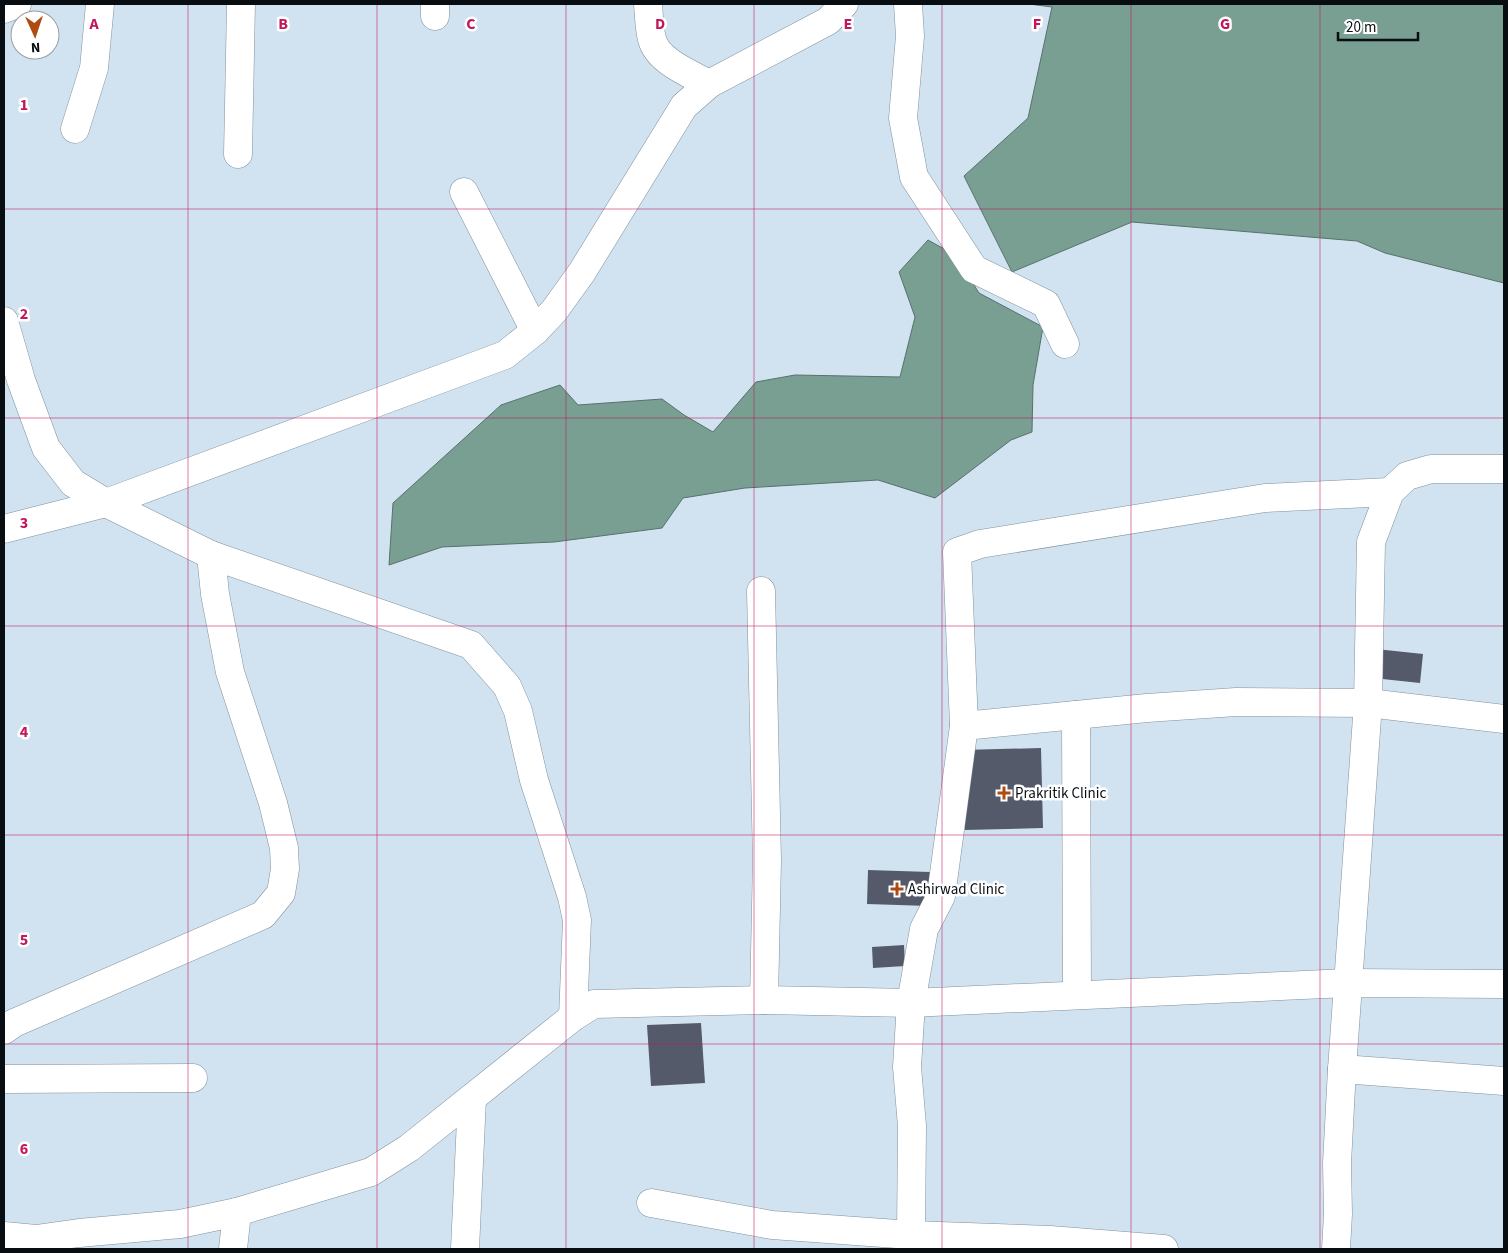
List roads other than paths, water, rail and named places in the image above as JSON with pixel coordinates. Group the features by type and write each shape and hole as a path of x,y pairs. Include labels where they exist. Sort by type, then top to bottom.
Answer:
{"street":[{"path":"4,9 17,4"},
{"path":"75,129 94,68 100,4"},
{"path":"238,154 242,4"},
{"path":"648,4 655,48 662,57 709,84"},
{"path":"4,529 106,503 505,355 535,331 554,311 582,272 684,106 709,84 828,21 844,4"},
{"path":"908,4 910,36 903,118 914,177 974,269 1046,304 1065,344"},
{"path":"464,192 535,331"},
{"path":"4,322 12,378 46,448 73,483 106,503 211,555 471,645 507,686 518,711 534,780 572,897 577,920 573,1017"},
{"path":"1336,1249 1338,1214 1337,1163 1342,1069 1368,703 1371,542 1390,492 1407,476 1431,469 1504,469"},
{"path":"910,1242 912,1126 907,1067 910,1003 924,929 941,896 964,726 957,552 980,544 1265,498 1390,492"},
{"path":"4,1030 14,1023 263,916 280,893 285,869 284,848 272,803 230,672 215,594 211,555"},
{"path":"761,591 767,860 764,1000"},
{"path":"964,726 1236,702 1368,703 1504,719"},
{"path":"1076,715 1077,995"},
{"path":"4,1236 36,1244 79,1233 180,1224 237,1212 371,1172 409,1148 573,1017 594,1004 764,1000 910,1003 1348,983 1504,984"},
{"path":"1342,1069 1504,1081"},
{"path":"4,1080 193,1078"},
{"path":"465,1249 472,1098"},
{"path":"651,1203 772,1225 910,1242 1050,1244 1164,1249"},
{"path":"234,1249 237,1212"}],"place":[{"name":"Prakritik Clinic","path":"1004,793"},
{"name":"Ashirwad Clinic","path":"897,889"}]}
